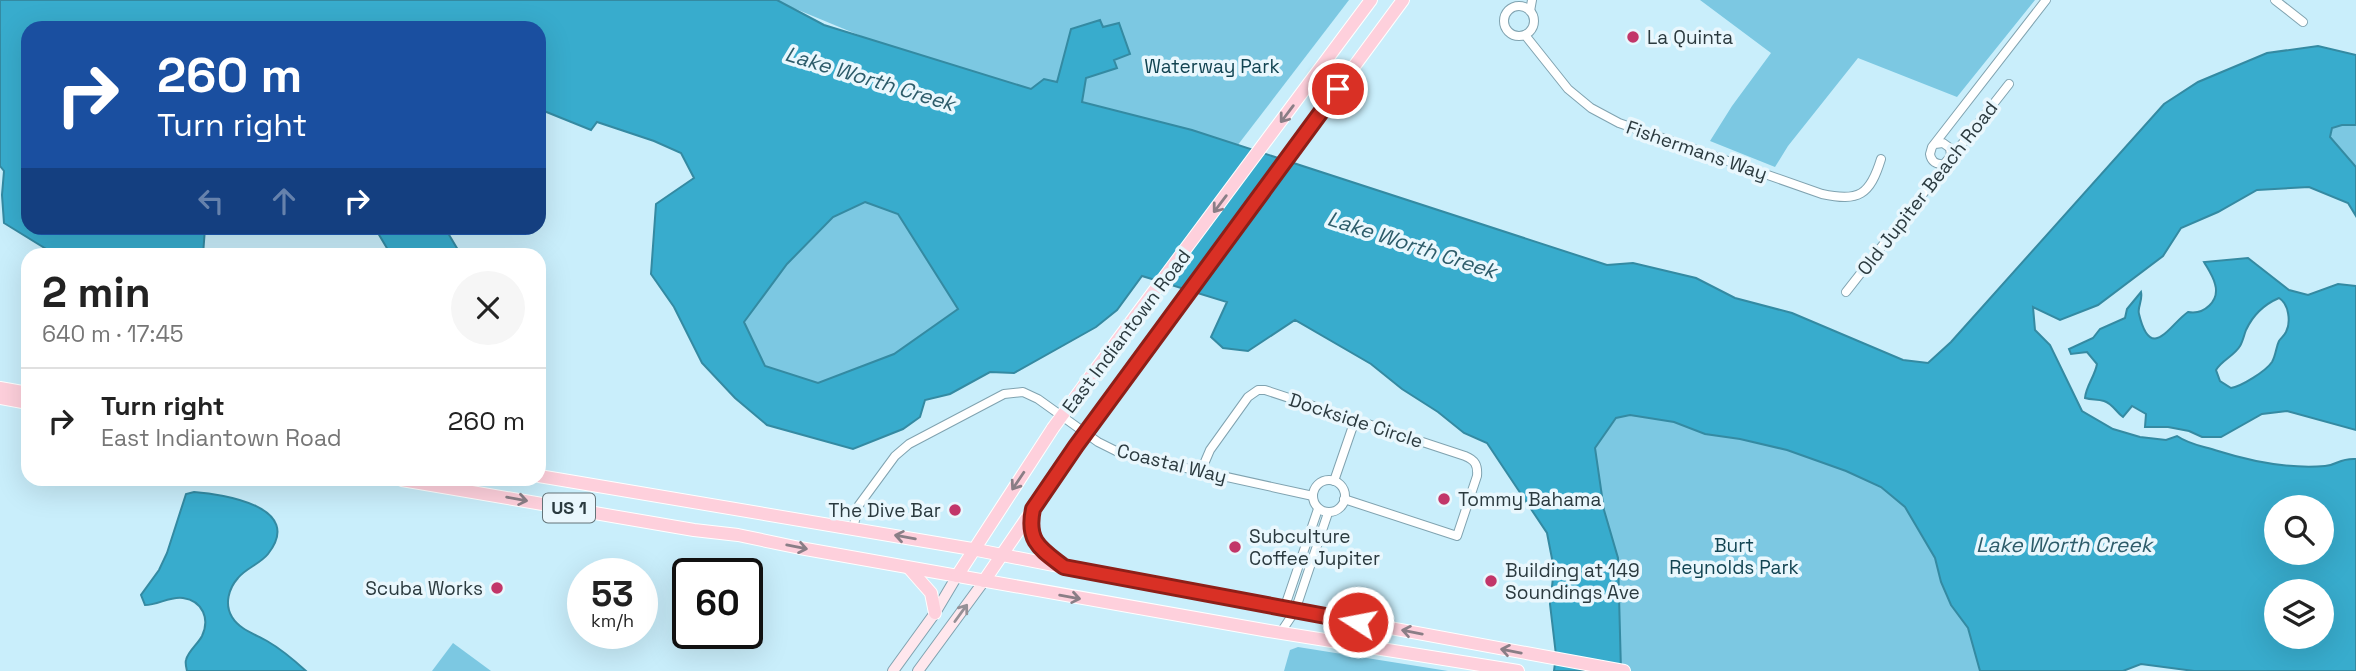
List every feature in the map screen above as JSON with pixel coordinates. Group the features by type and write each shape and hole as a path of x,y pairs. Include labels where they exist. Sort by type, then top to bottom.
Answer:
{"main road":[{"name":"East Indiantown Road","path":"957,576 972,549 1054,428 1371,0"},
{"name":"East Indiantown Road","path":"984,581 1076,446 1403,0"},
{"path":"0,388 21,392"},
{"path":"0,398 21,402"},
{"path":"0,405 21,410"},
{"name":"US 1","path":"546,477 972,549 1624,671"},
{"name":"US 1","path":"437,486 694,530 738,535 908,568 1518,671"},
{"path":"1033,509 1030,521 1034,540 1064,567"},
{"path":"908,568 931,593 935,613"}],"street":[{"path":"1525,35 1534,25 1530,11 1532,0"},
{"name":"Old Jupiter Beach Road","path":"1935,144 2046,0"},
{"path":"2275,0 2303,22"},
{"name":"Fishermans Way","path":"1530,11 1517,3 1505,15 1506,30 1515,36 1525,35 1568,89 1591,107 1619,123 1822,194 1842,198 1864,192 1874,181 1881,159"},
{"name":"Old Jupiter Beach Road","path":"1846,292 2009,85"},
{"path":"1935,144 1947,145 1951,152 1949,160 1941,164 1932,160 1930,150 1935,144"},
{"name":"Dockside Circle","path":"1201,471 1210,450 1248,397 1258,390 1465,456 1475,462 1477,476 1457,536 1344,499"},
{"name":"Coastal Way","path":"853,528 859,505 895,456 909,444 1004,394 1023,393 1038,399 1098,442 1122,454 1313,496"},
{"path":"1334,481 1355,420"},
{"path":"1289,610 1318,509 1313,496 1319,484 1334,481 1342,488 1344,499 1337,510 1328,513 1318,509"},
{"path":"1281,632 1328,513"},
{"name":"East Indiantown Road","path":"893,671 935,613 957,576"},
{"name":"East Indiantown Road","path":"918,671 984,581"}],"green space":[{"name":"Waterway Park","path":"774,0 1349,0 1237,146 924,62"},
{"path":"1700,0 2035,0 1957,97 1858,58 1788,146 1775,167 1710,141 1771,53"},
{"path":"2356,125 2356,167 2330,138 2331,128"},
{"path":"865,202 898,214 958,309 894,354 818,383 765,366 744,322 787,264 833,217"},
{"name":"Burt Reynolds Park","path":"1630,415 1674,422 1705,434 1787,450 1881,487 1905,507 1935,558 1951,605 1968,628 1980,671 1621,671 1618,558 1604,510 1595,448 1617,418"},
{"path":"453,643 491,671 432,671"},
{"path":"1298,647 1448,671 1284,671 1290,650"}],"water":[{"name":"Lake Worth Creek","path":"0,0 777,0 824,25 1031,89 1044,79 1057,82 1071,29 1100,20 1103,27 1119,23 1130,54 1114,60 1117,68 1086,78 1082,102 1192,130 1607,265 1633,263 1696,278 1735,298 1792,313 1903,360 1928,363 1951,342 2164,104 2198,82 2267,53 2318,46 2356,55 2356,125 2332,128 2330,137 2356,167 2356,216 2348,203 2309,187 2257,190 2218,212 2181,228 2163,256 2098,305 2060,320 2033,307 2035,330 2050,345 2082,411 2113,429 2140,437 2166,440 2177,436 2231,455 2284,465 2325,466 2356,459 2356,671 2194,671 2141,664 2123,671 1980,671 1968,628 1951,605 1935,558 1905,507 1881,487 1787,450 1705,434 1674,422 1630,415 1616,418 1595,448 1604,510 1618,558 1621,671 1554,671 1556,655 1550,604 1554,569 1547,533 1487,443 1464,433 1371,364 1295,320 1248,351 1223,348 1211,337 1227,302 1142,276 1117,310 1096,327 1014,373 990,372 950,394 925,400 920,417 903,429 853,449 767,425 735,398 702,363 674,307 651,274 656,204 694,178 681,153 597,122 591,130 546,112 546,21 21,21 21,233 4,223 4,171 0,166","holes":["865,202 898,214 958,309 894,354 818,383 765,366 744,322 787,264 833,217"]},
{"name":"Lake Worth Creek","path":"24,235 204,235 204,248 45,248"},
{"path":"379,235 449,235 457,248 387,248"},
{"path":"2248,258 2289,290 2308,295 2338,284 2356,286 2356,430 2287,411 2262,414 2221,437 2202,437 2168,427 2145,427 2146,414 2132,406 2123,417 2107,402 2085,398 2097,364 2087,352 2071,354 2069,349 2093,338 2100,329 2125,318 2127,309 2141,292 2139,314 2144,329 2155,339 2188,312 2205,309 2213,301 2216,290 2204,262","holes":["2279,298 2287,309 2288,323 2269,366 2236,387 2231,388 2220,381 2216,370 2235,353 2252,320 2269,303"]},
{"path":"194,492 223,496 256,506 269,514 276,525 277,538 268,554 235,582 230,591 228,607 239,625 267,641 306,671 187,671 187,657 204,630 205,617 200,607 183,598 145,605 141,595 159,570 167,553 186,494"}],"place":[{"name":"La Quinta","path":"1633,37"},
{"name":"Tommy Bahama","path":"1444,499"},
{"name":"The Dive Bar","path":"955,510"},
{"name":"Subculture Coffee Jupiter","path":"1235,547"},
{"name":"Building at 149 Soundings Ave","path":"1491,581"},
{"name":"Scuba Works","path":"497,588"}],"route":[{"path":"1338,89 1076,446 1033,509 1030,521 1034,540 1064,567 1358,622"}]}
